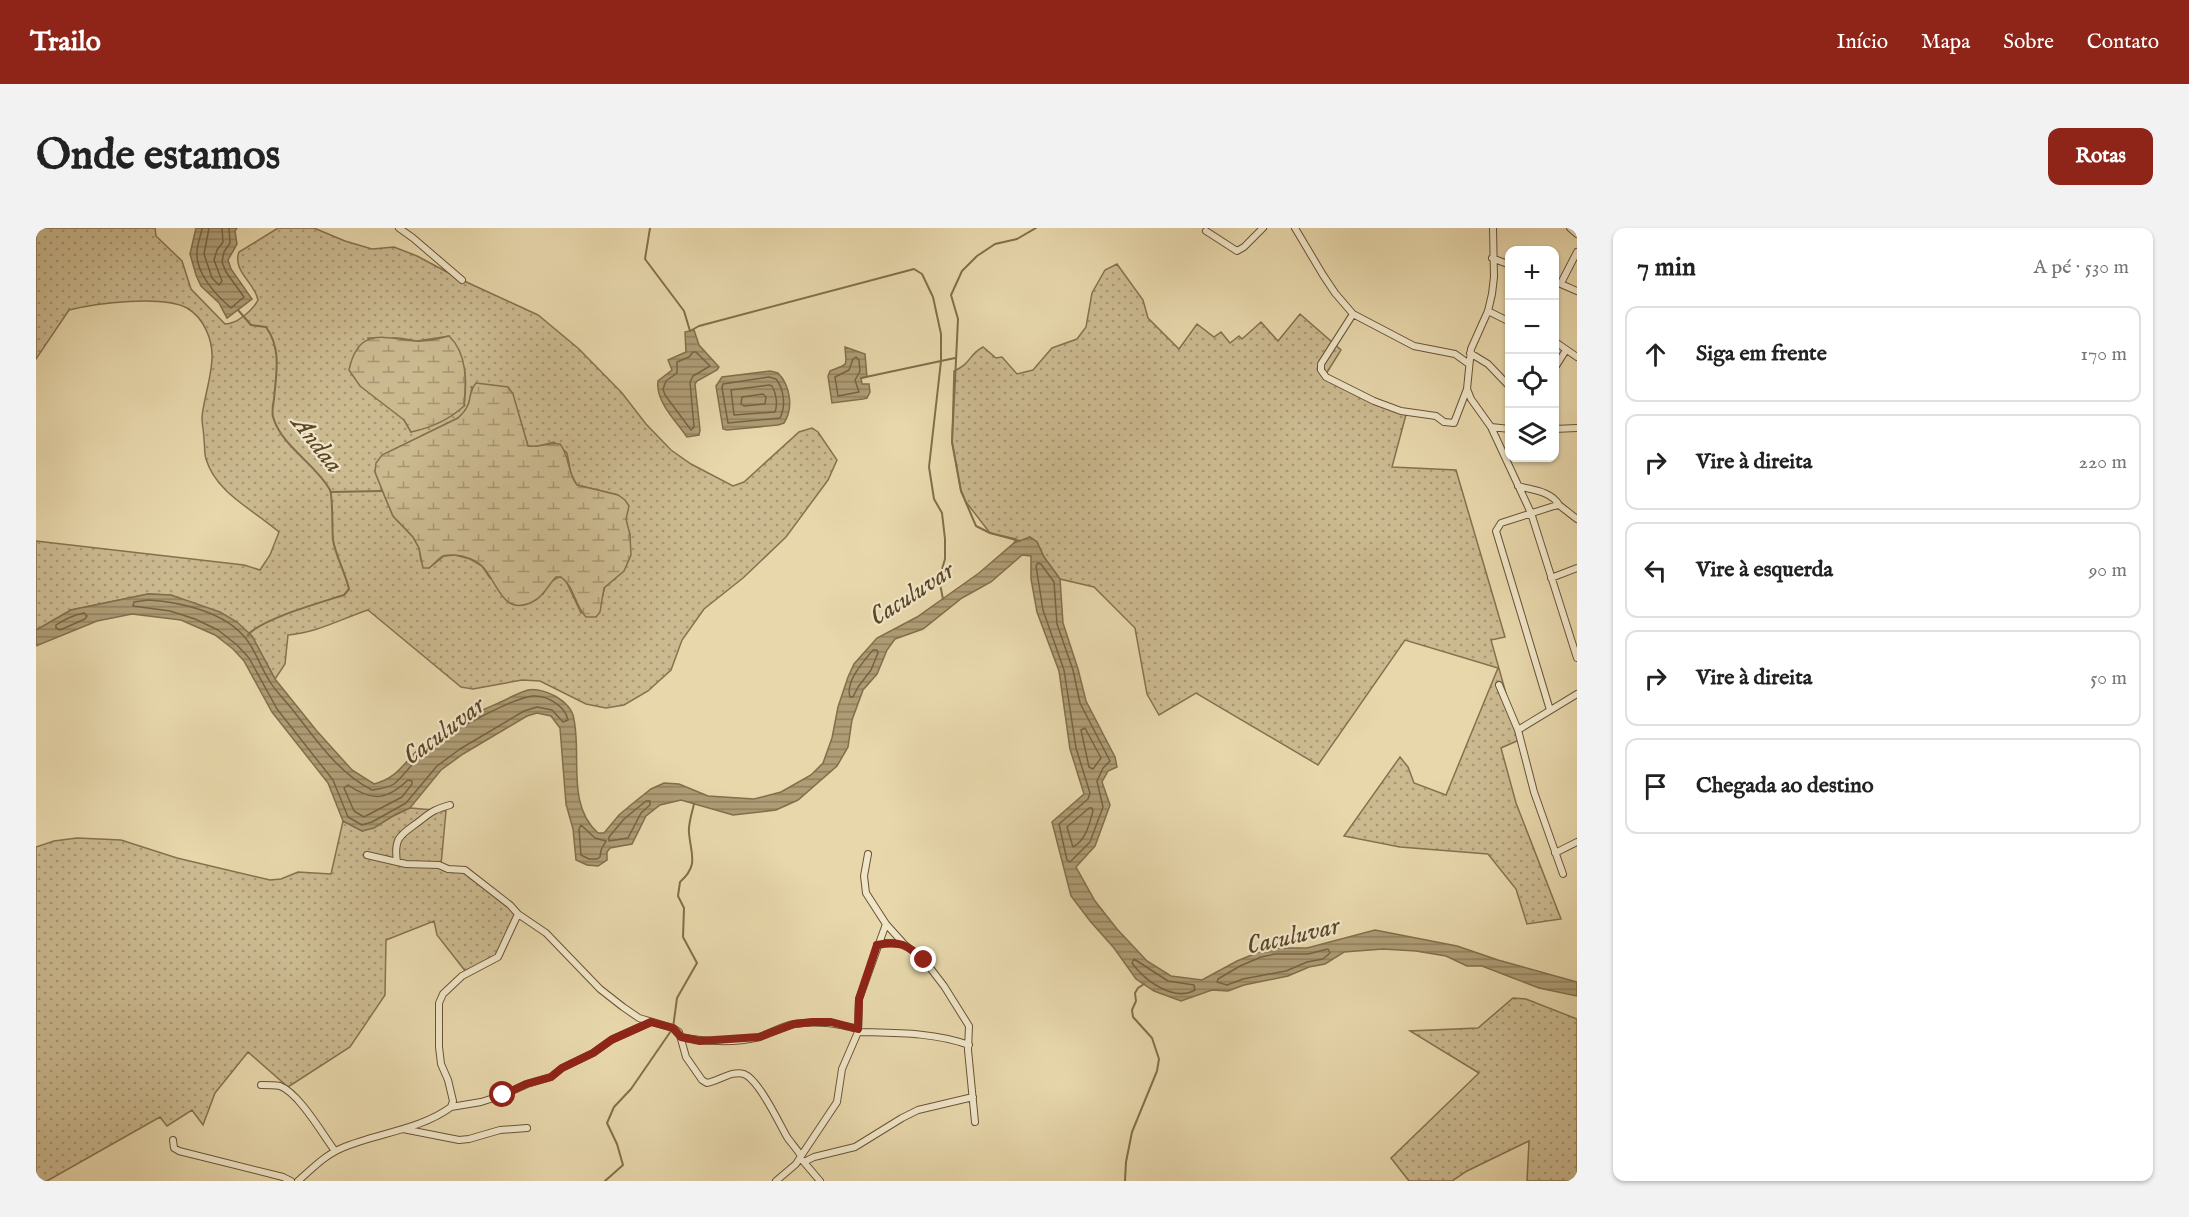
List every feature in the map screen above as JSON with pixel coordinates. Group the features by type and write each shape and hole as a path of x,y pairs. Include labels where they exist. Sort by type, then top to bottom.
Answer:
{"street":[{"path":"399,228 462,280"},
{"path":"1206,231 1237,251 1244,248 1263,228"},
{"path":"1295,228 1329,284 1353,314 1414,346 1455,354 1471,351 1488,364 1505,383"},
{"path":"1353,314 1321,364 1321,370 1326,377 1374,401 1401,411 1436,416 1444,422 1454,423 1467,389 1471,351 1488,311 1494,277 1493,228"},
{"path":"1570,228 1577,234"},
{"path":"1559,280 1577,252"},
{"path":"1492,258 1505,263"},
{"path":"1559,282 1577,291"},
{"path":"1488,311 1505,320"},
{"path":"1559,345 1577,357"},
{"path":"1559,361 1566,350"},
{"path":"1455,354 1469,364"},
{"path":"1467,389 1471,399 1491,427 1531,513 1577,658"},
{"path":"1491,427 1505,429"},
{"path":"1559,429 1577,428"},
{"path":"1518,486 1543,492 1577,519"},
{"path":"1550,710 1496,531 1501,523 1559,506"},
{"path":"1551,578 1577,568"},
{"path":"1499,685 1518,730 1534,792 1563,874"},
{"path":"1518,730 1577,694"},
{"path":"397,862 395,850 404,831 428,813 450,805"},
{"path":"1555,853 1577,842"},
{"path":"868,854 864,886 866,893 886,924 904,944 924,960 944,986 969,1026 975,1122"},
{"path":"367,855 397,862 439,865 448,869 465,870 510,905 518,914 546,933 600,989 623,1007 651,1022 673,1028 681,1037 686,1057 702,1080 707,1083 731,1074 745,1075 771,1107 802,1159 820,1181"},
{"path":"451,1107 453,1101 441,1064 439,1047 439,1003 443,994 462,976 498,957 518,914"},
{"path":"776,1181 802,1159 816,1131 834,1107 842,1069 858,1031 859,999 886,924"},
{"path":"877,945 904,944"},
{"path":"298,1181 335,1151 402,1129 451,1107 481,1102 526,1084 551,1077 562,1068 593,1053 611,1040 651,1022"},
{"path":"681,1037 700,1041 737,1040 759,1037 794,1024 831,1022 858,1031 915,1034 949,1039 969,1045"},
{"path":"261,1085 279,1086 288,1091 335,1151"},
{"path":"802,1159 855,1147 918,1110 973,1097"},
{"path":"402,1129 459,1140 500,1130 527,1128"},
{"path":"173,1140 174,1148 179,1151 291,1181"}],"green space":[{"path":"36,228 155,228 156,236 182,261 191,289 225,324 235,322 244,316 258,300 241,271 239,252 278,228 314,228 372,249 394,247 538,315 579,349 622,393 646,424 671,450 691,464 733,486 744,482 799,432 812,428 818,432 837,460 828,480 786,537 743,578 704,609 682,640 671,670 648,691 624,705 606,708 586,704 540,681 522,680 473,689 461,687 368,610 318,629 288,635 285,664 275,679 252,636 171,595 148,594 71,610 36,630 36,541 244,565 260,570 270,555 279,532 237,500 218,482 206,459 202,417 212,352 206,330 193,312 176,304 146,301 112,303 69,310 36,359","holes":["449,336 464,369 466,385 464,406 411,432 368,338 399,338 417,341","472,387 517,409 528,446 535,447 554,442 567,453 571,474 577,485 618,495 630,535 615,579 606,585 603,595 581,613 566,581 561,577 552,581 543,594 490,578 482,566 470,559 455,555 444,556 429,568 421,561 419,548 413,537 393,516 375,472 377,463 383,455 458,418 468,409"]},
{"path":"1117,264 1143,300 1148,318 1179,349 1197,324 1214,337 1221,332 1230,343 1239,336 1242,339 1261,322 1278,341 1300,314 1341,350 1326,374 1364,394 1407,411 1392,467 1456,470 1505,637 1491,640 1519,740 1501,748 1516,803 1561,919 1527,924 1516,889 1488,854 1400,847 1344,836 1400,757 1408,767 1414,783 1446,795 1498,668 1405,640 1318,765 1196,693 1159,715 1147,694 1135,628 1094,587 1060,579 1044,557 1037,542 1030,537 1014,543 1016,539 990,533 966,502 961,491 952,442 954,371 983,347 996,358 1002,357 1017,374 1033,370 1052,348 1077,339 1086,327 1092,293 1105,270"},
{"path":"449,336 460,351 463,360 464,406 439,423 425,428 411,432 404,420 360,386 349,370 358,347 373,338 419,341"},
{"path":"476,383 508,387 513,394 528,446 560,444 577,485 618,495 629,506 626,519 631,555 624,571 604,588 600,612 596,617 586,617 569,586 561,577 556,577 534,601 524,605 515,605 502,596 483,567 470,559 457,555 445,555 429,568 423,568 419,548 413,537 393,516 375,472 376,463 382,455 458,418 467,408 471,391"},
{"path":"410,808 446,811 441,865 461,869 518,914 498,957 466,972 437,935 434,921 386,940 385,995 350,1047 288,1087 248,1052 215,1093 203,1125 192,1110 167,1126 160,1117 47,1181 36,1181 36,847 54,841 77,838 121,840 177,858 270,880 281,879 298,872 331,874 343,821 362,831"},
{"path":"1513,998 1526,999 1577,1019 1577,1181 1527,1181 1529,1141 1467,1171 1452,1181 1409,1181 1391,1158 1479,1073 1410,1031 1478,1028"}],"water":[{"path":"196,228 237,228 235,231 237,244 228,260 231,269 252,299 227,318 219,303 201,286 196,275 190,254"},
{"path":"694,330 699,345 719,367 695,384 700,430 699,435 687,437 663,403 658,381 672,370 668,360 686,352 685,332"},
{"path":"845,347 865,354 867,377 861,378 862,384 869,384 870,392 867,398 832,403 828,376 830,371 845,364"},
{"path":"770,371 778,373 788,390 790,404 784,423 723,429 716,386 722,377"},
{"name":"Caculuvar","path":"1030,537 1037,542 1044,557 1060,579 1063,623 1086,701 1115,757 1117,767 1108,771 1102,782 1110,805 1095,846 1076,867 1095,901 1147,961 1171,976 1202,980 1259,952 1274,948 1307,948 1375,930 1457,946 1577,982 1577,996 1539,988 1482,966 1467,966 1446,956 1383,949 1344,952 1325,964 1309,967 1288,976 1244,985 1228,991 1212,990 1181,1001 1154,991 1136,979 1071,896 1052,822 1084,794 1070,749 1059,671 1037,612 1031,579 1031,556 1022,555 991,582 962,598 923,629 895,639 887,650 877,674 863,690 852,720 848,747 837,766 798,800 776,810 733,815 681,800 660,805 646,816 632,844 610,848 607,852 607,860 598,866 587,865 576,860 573,829 566,804 560,728 551,716 537,713 527,716 463,754 441,770 410,808 374,828 362,831 343,821 328,783 272,712 244,661 215,635 181,620 132,614 97,621 36,646 36,630 71,610 148,594 171,595 220,612 237,622 252,636 275,679 316,730 352,770 374,784 396,773 423,745 451,725 525,691 546,692 563,702 572,712 576,730 578,793 588,821 598,833 604,833 632,804 651,789 664,783 679,784 708,796 754,799 781,792 811,775 823,763 832,738 838,707 854,664 877,638 917,617 979,573 1014,543"}],"waterway":[{"name":"Caculuvar","path":"650,228 645,259 684,311 690,331 699,326 914,269 922,274 933,297 941,334 941,361 929,467 934,499 942,513 945,539 945,559 939,579 943,599"},
{"path":"1020,541 990,533 976,526 961,491 952,442 958,319 951,295 962,271 977,256 995,244 1017,239 1036,228"},
{"name":"Andaa","path":"238,310 251,325 266,327 271,335 277,362 273,417 277,428 291,446 324,480 330,490 333,540 349,589 344,595 265,623 248,635"},
{"path":"861,378 955,358"},
{"path":"331,492 382,491"},
{"path":"605,1181 623,1165 617,1144 607,1123 614,1107 631,1089 673,1028 677,998 697,963 683,937 684,908 678,896 680,882 692,865 689,830 694,804"},
{"path":"1125,1181 1132,1132 1157,1071 1159,1059 1152,1038 1133,1017 1135,993 1144,984"}],"route":[{"path":"503,1095 526,1084 551,1077 562,1068 593,1053 599,1047 605,1046 611,1040 651,1022 673,1028 679,1032 681,1037 700,1041 759,1037 783,1027 813,1022 831,1022 858,1029 859,999 877,945 904,944 924,960"}]}
